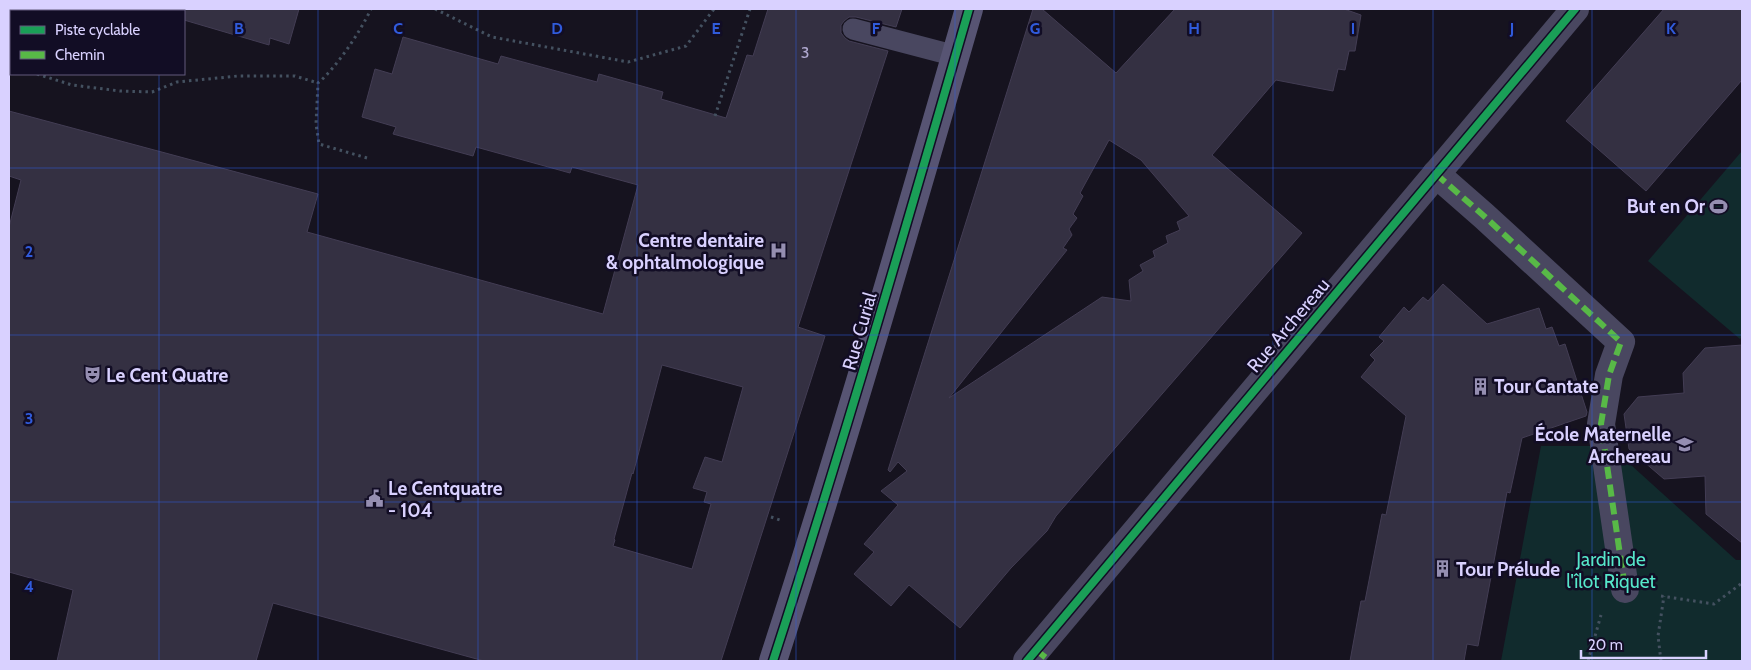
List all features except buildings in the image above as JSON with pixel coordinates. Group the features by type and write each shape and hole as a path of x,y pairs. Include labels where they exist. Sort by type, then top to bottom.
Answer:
{"street":[{"name":"Rue Curial","path":"773,661 816,529 869,354 969,9"},
{"name":"Rue Archereau","path":"1037,657 1436,174 1575,9"},
{"path":"1436,174 1622,342 1609,375 1601,424 1625,589"}],"lane":[{"path":"853,28 956,56"}],"path":[{"path":"367,158 319,144 316,124 318,83 328,75 372,9"},
{"path":"435,9 492,37 628,62 686,46 714,9"},
{"path":"715,116 750,9"},
{"path":"40,75 72,85 120,91 152,92 177,82 238,76 295,76 318,83"},
{"path":"1661,661 1658,636 1664,596"}],"green space":[{"name":"But en Or","path":"1742,151 1742,337 1740,339 1648,261"},
{"name":"Jardin de l'îlot Riquet","path":"1541,446 1610,446 1736,560 1742,560 1742,661 1501,661"}],"marked path":[{"path":"1436,174 1621,342 1609,375 1601,424 1625,589"},
{"path":"1036,650 1050,661"}],"cycle path":[{"path":"773,661 849,417 969,9"},
{"path":"1027,661 1575,9"}],"place":[{"name":"But en Or","path":"1719,206"},
{"name":"Centre dentaire & ophtalmologique","path":"778,251"},
{"name":"Le Cent Quatre","path":"92,375"},
{"name":"Tour Cantate","path":"1480,386"},
{"name":"École Maternelle Archereau","path":"1685,445"},
{"name":"Le Centquatre - 104","path":"374,499"},
{"name":"Tour Prélude","path":"1442,569"}]}
